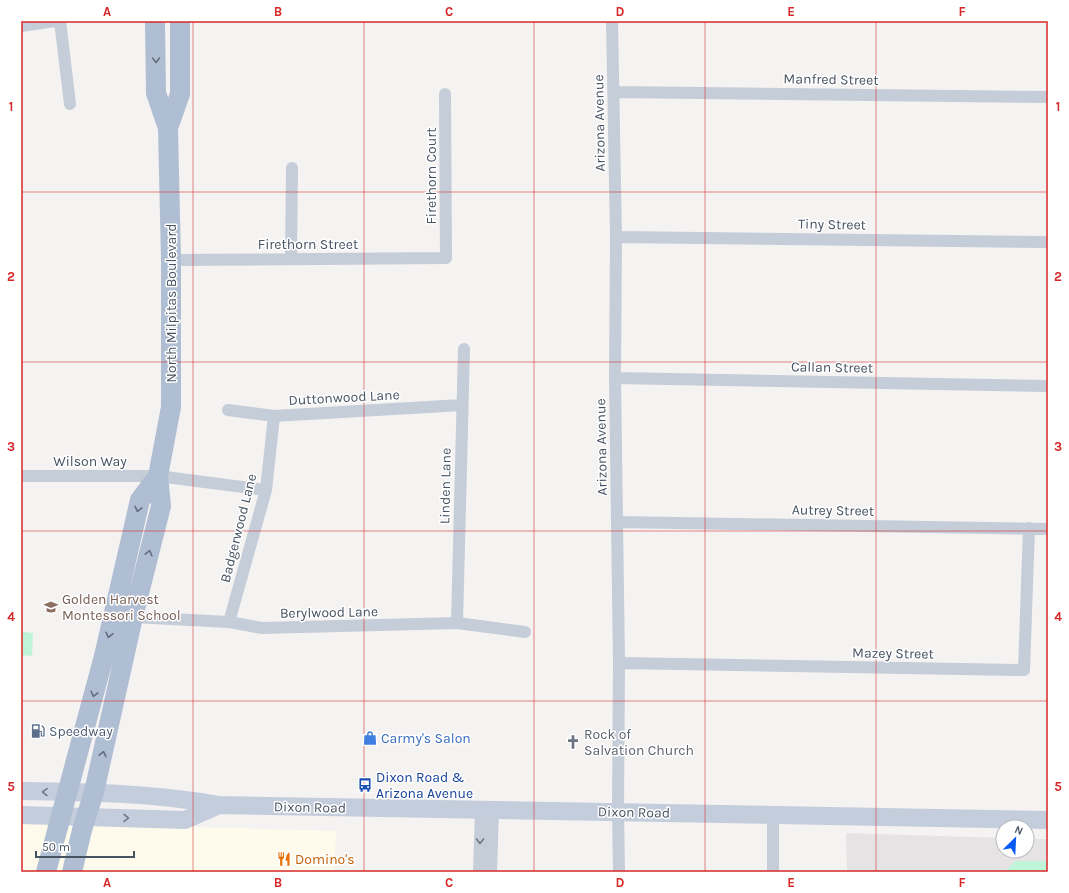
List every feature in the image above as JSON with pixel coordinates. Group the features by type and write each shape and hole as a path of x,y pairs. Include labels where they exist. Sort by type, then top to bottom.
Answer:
{"main road":[{"path":"155,21 156,93 168,128"},
{"path":"167,21 170,95 176,105"},
{"path":"168,128 180,94 180,21"},
{"name":"North Milpitas Boulevard","path":"72,872 94,792 133,617 162,506 158,476 171,407 171,260 168,128"},
{"name":"North Milpitas Boulevard","path":"46,872 106,648 140,500 158,476"}],"street":[{"path":"21,26 55,21"},
{"path":"60,21 70,104"},
{"name":"Arizona Avenue","path":"612,21 616,237 617,522 620,663 618,812 619,872"},
{"name":"Manfred Street","path":"614,92 1048,97"},
{"name":"Firethorn Court","path":"445,94 446,258"},
{"path":"291,259 292,168"},
{"name":"Tiny Street","path":"616,237 1048,242"},
{"name":"Firethorn Street","path":"171,260 446,258"},
{"name":"Linden Lane","path":"457,623 464,349"},
{"name":"Callan Street","path":"616,378 1048,386"},
{"name":"Duttonwood Lane","path":"228,410 274,416 462,405"},
{"name":"Badgerwood Lane","path":"229,622 266,490 274,416"},
{"name":"Wilson Way","path":"21,476 158,476 266,490"},
{"name":"Autrey Street","path":"617,522 1048,529"},
{"name":"Mazey Street","path":"620,663 1024,670 1029,528"},
{"name":"Berylwood Lane","path":"133,617 229,622 262,628 457,623 525,632"},
{"name":"Dixon Road","path":"21,791 94,792 186,799 219,805 1048,820"},
{"name":"Dixon Road","path":"21,815 61,815 185,820 219,805"},
{"path":"479,872 487,811"},
{"path":"487,811 491,872"},
{"path":"773,815 773,872"}],"shaded area":[{"path":"21,822 336,831 334,872 21,872"},
{"path":"846,833 995,838 995,859 1035,859 1035,839 1048,839 1048,872 847,872"}],"green space":[{"path":"21,618 23,618 23,632 33,633 32,656 21,655"},
{"path":"1015,861 1048,861 1048,872 1005,872"}],"place":[{"name":"Golden Harvest Montessori School","path":"51,607"},
{"name":"Speedway","path":"38,731"},
{"name":"Carmy's Salon","path":"370,738"},
{"name":"Rock of Salvation Church","path":"573,742"},
{"name":"Dixon Road & Arizona Avenue","path":"365,785"},
{"name":"Domino's","path":"284,859"}]}
